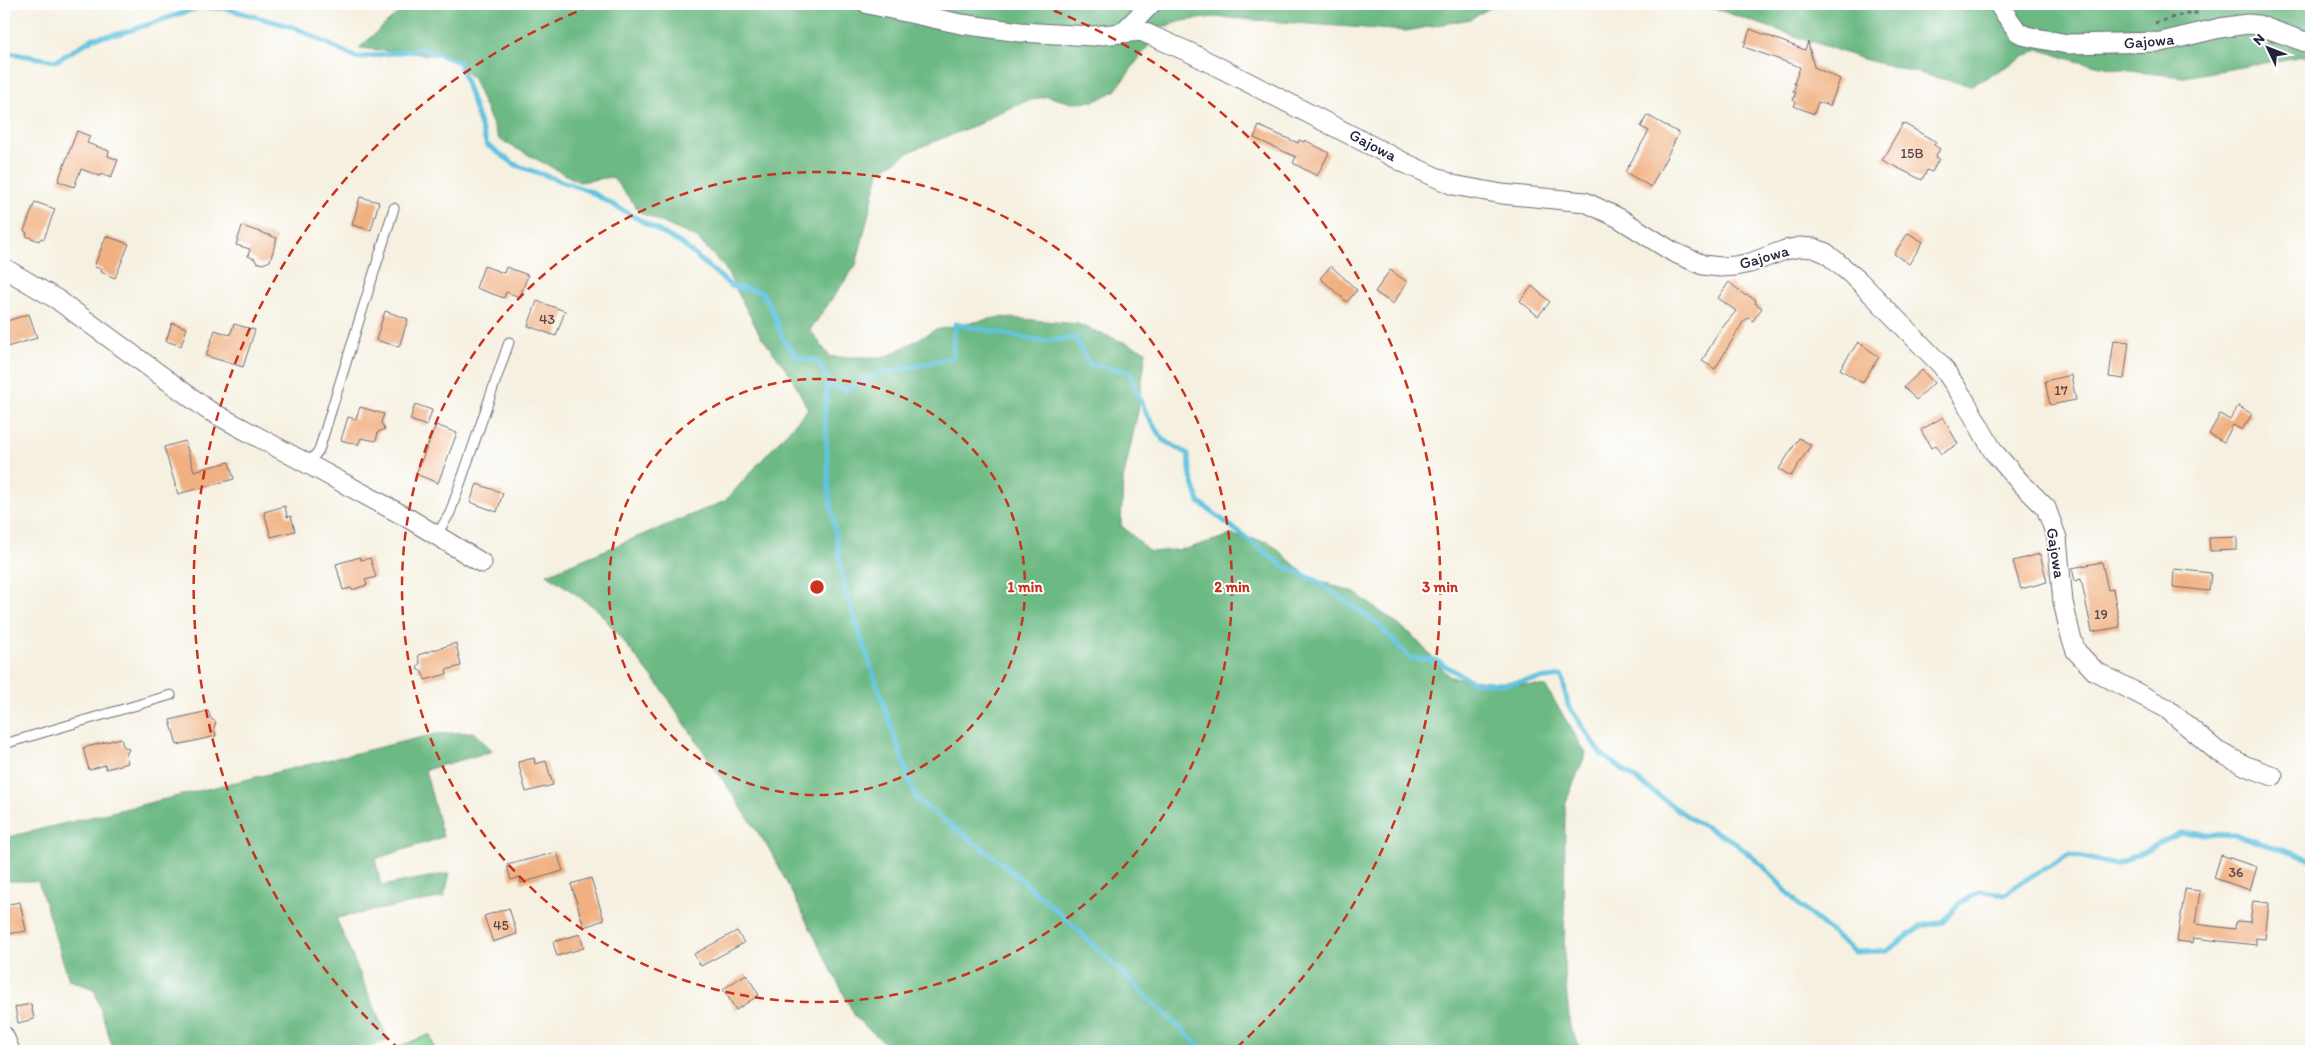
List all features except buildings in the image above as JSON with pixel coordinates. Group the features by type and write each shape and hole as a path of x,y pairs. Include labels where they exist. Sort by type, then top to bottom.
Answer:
{"street":[{"name":"Gajowa","path":"868,4 961,24 1012,31 1069,36 1092,36 1141,31 1191,52 1407,164 1453,185 1502,194 1585,202 1619,218 1673,252 1703,265 1735,266 1785,250 1800,248 1814,248 1826,253 1858,280 1942,366 1964,399 1994,451 2019,481 2046,508 2056,538 2063,602 2071,637 2076,651 2085,663 2095,671 2166,708 2217,751 2246,766 2273,776"},
{"path":"1123,32 1151,4"},
{"name":"Gajowa","path":"1998,4 2018,32 2026,36 2067,44 2161,42 2220,28 2247,24 2271,29 2311,44"},
{"path":"4,268 58,300 208,410 482,563"},
{"path":"4,1036 10,1051"}],"lane":[{"path":"307,465 319,450 394,208"},
{"path":"436,536 450,513 509,342"},
{"path":"4,744 171,695"}],"green space":[{"path":"408,4 1497,4 1470,19 1406,31 1215,17 1182,21 1162,27 1115,91 1095,101 1072,103 1047,96 1024,102 993,115 981,123 913,150 879,172 856,265 810,330 830,357 886,357 935,330 1000,317 1077,324 1146,351 1138,411 1123,480 1121,525 1150,552 1186,549 1231,535 1269,542 1308,577 1355,593 1411,634 1450,677 1546,687 1586,753 1565,804 1564,966 1570,1027 1582,1051 894,1051 856,1018 771,852 661,688 598,610 547,574 725,501 808,409 790,374 760,335 725,268 697,238 641,213 612,177 579,182 499,139 473,79 451,57 359,48"},
{"path":"1701,4 2311,4 2311,58 2303,56 2184,77 2121,70 2076,61 2038,49 1971,86 1863,59"},
{"path":"473,732 493,751 425,770 443,837 375,859 381,886 450,873 444,897 336,918 388,1040 360,1051 114,1051 94,989 69,980 38,881 4,881 4,838 435,734"},
{"path":"429,1035 435,1051 387,1051"}],"waterway":[{"path":"4,52 56,61 94,38 122,33 201,7 228,9 296,28 356,58 424,49 459,62 487,145 516,165 589,191 682,244 731,286 762,292 773,313 783,340 799,358 818,361 831,385 845,390 874,375 952,358 955,324 1041,341 1075,338 1090,365 1128,371 1147,415 1163,440 1188,454 1191,477 1199,502 1282,565 1317,581 1376,622 1410,658 1435,660 1473,682 1503,684 1562,676 1568,705 1601,754 1691,819 1733,841 1764,867 1800,906 1855,952 1887,951 1921,926 1943,922 1959,903 1981,891 2006,894 2016,885 2070,854 2116,865 2180,833 2236,835 2311,859"},
{"path":"827,385 825,413 829,493 845,590 916,799 1003,864 1063,916 1204,1051"}]}
